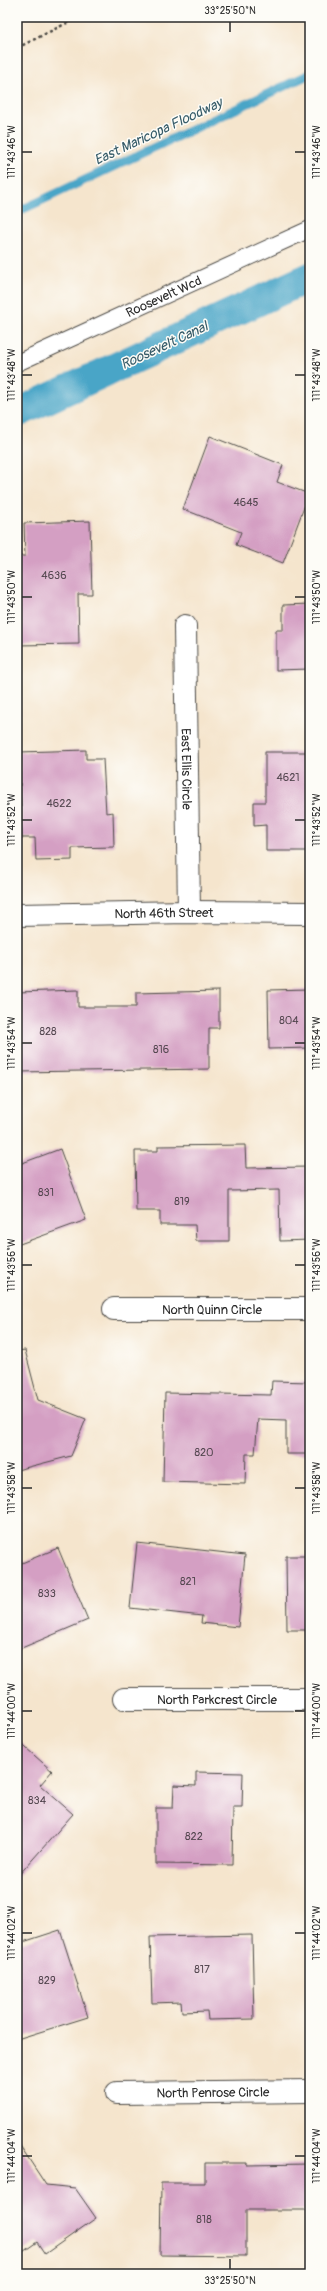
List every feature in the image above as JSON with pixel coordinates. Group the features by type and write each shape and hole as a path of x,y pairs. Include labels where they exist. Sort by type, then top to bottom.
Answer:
{"street":[{"name":"East Ellis Circle","path":"185,626 189,912"},
{"name":"North 46th Street","path":"17,915 189,912 310,913"},
{"name":"North Quinn Circle","path":"114,1309 310,1309"},
{"name":"North Parkcrest Circle","path":"124,1699 310,1699"},
{"name":"North Penrose Circle","path":"117,2093 310,2090"}],"lane":[{"name":"Roosevelt Wcd","path":"17,363 310,229"}],"path":[{"path":"17,48 79,17"}],"building":[{"path":"210,436 283,465 277,482 309,494 283,563 236,545 241,532 183,509"},
{"path":"90,521 92,594 78,594 79,644 17,645 17,556 25,556 24,523"},
{"path":"310,604 310,669 276,670 276,630 283,630 283,605"},
{"path":"86,750 86,759 103,759 106,813 113,812 114,847 72,848 72,860 36,861 35,838 22,838 19,752"},
{"path":"265,752 310,752 310,851 266,851 266,825 254,826 254,802 265,802"},
{"path":"309,989 310,1048 269,1049 268,990"},
{"path":"78,990 78,1007 136,1007 136,993 219,991 219,1028 209,1028 209,1069 17,1072 17,992"},
{"path":"245,1145 246,1168 310,1167 310,1240 280,1241 279,1190 229,1191 229,1241 196,1241 195,1225 160,1225 160,1211 136,1211 135,1151 158,1151 158,1146"},
{"path":"60,1149 86,1220 17,1245 17,1165"},
{"path":"25,1350 38,1400 86,1419 71,1456 17,1470 17,1351"},
{"path":"272,1381 310,1382 310,1454 286,1454 286,1420 258,1419 255,1454 246,1454 245,1484 163,1482 165,1393 271,1395"},
{"path":"137,1543 245,1555 238,1627 201,1623 202,1616 130,1608"},
{"path":"58,1548 88,1620 17,1650 17,1565"},
{"path":"286,1556 310,1556 310,1630 287,1630"},
{"path":"17,1740 52,1771 40,1785 73,1814 17,1877"},
{"path":"196,1772 243,1773 242,1807 233,1807 232,1865 156,1864 156,1808 173,1808 174,1785 196,1786"},
{"path":"60,1930 88,2017 17,2039 17,1944"},
{"path":"252,1935 254,2019 208,2020 207,2011 182,2012 181,2002 152,2003 150,1937"},
{"path":"17,2141 46,2185 75,2188 96,2218 45,2254 37,2242 17,2256"},
{"path":"205,2163 247,2163 247,2165 310,2164 310,2210 246,2210 246,2256 160,2255 161,2183 205,2183"}],"waterway":[{"name":"East Maricopa Floodway","path":"17,212 310,74"},
{"name":"Roosevelt Canal","path":"17,413 310,277"}]}
